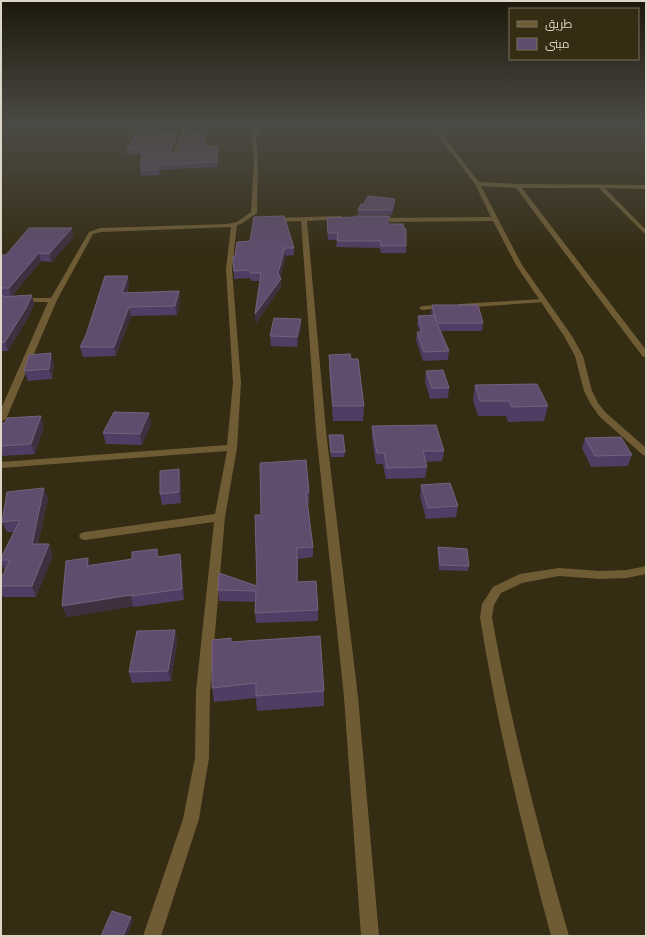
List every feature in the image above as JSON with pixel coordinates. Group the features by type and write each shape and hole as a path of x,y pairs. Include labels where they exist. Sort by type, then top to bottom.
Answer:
{"street":[{"path":"1,419 53,300 74,267 89,236 94,231 234,225 245,220 254,213 256,169"},
{"path":"465,169 477,184 494,219 519,264 568,336 579,356 588,391 594,403 602,414 646,453"},
{"path":"477,184 518,186 646,187"},
{"path":"518,186 646,354"},
{"path":"600,186 646,233"},
{"path":"269,220 347,218"},
{"path":"368,220 494,219"},
{"path":"245,220 253,220"},
{"path":"304,220 321,431 351,697 370,936"},
{"path":"152,936 191,819 202,758 203,692 220,517 232,448 237,382 229,269 234,225"},
{"path":"1,300 53,300"},
{"path":"1,396 11,396"},
{"path":"1,465 232,448"},
{"path":"85,536 220,517"},
{"path":"560,936 540,864 503,707 490,647 486,617 488,604 497,590 520,579 559,572 600,575 627,574 646,570"}],"lane":[{"path":"452,306 543,301"},
{"path":"422,308 444,307"}],"building":[{"path":"141,169 159,169 141,170"},
{"path":"368,196 395,199 392,210 358,210 361,204 364,204"},
{"path":"284,216 294,248 285,248 278,273 281,279 255,314 261,273 250,273 249,270 234,271 233,256 235,256 237,242 250,241 254,217"},
{"path":"390,216 387,224 403,224 404,229 406,229 406,246 381,246 380,241 337,241 338,233 328,233 327,218"},
{"path":"29,228 72,228 49,254 39,253 9,288 1,288 1,255 6,255"},
{"path":"105,276 128,276 122,293 179,291 175,306 129,307 114,347 80,347 86,335"},
{"path":"32,295 26,308 5,342 1,342 1,297"},
{"path":"432,305 478,305 483,323 437,323 449,351 424,352 417,332 422,332 418,316 434,315 436,321"},
{"path":"274,318 301,319 297,337 270,336"},
{"path":"51,353 49,369 24,371 29,355"},
{"path":"350,354 351,359 358,359 364,406 333,406 329,355"},
{"path":"443,370 449,388 432,388 426,371"},
{"path":"537,384 548,406 512,407 509,401 480,401 475,385"},
{"path":"114,412 149,413 140,434 103,433"},
{"path":"41,416 31,444 1,446 1,423 5,423 7,418"},
{"path":"436,425 444,451 423,451 427,467 387,468 384,453 377,453 372,426"},
{"path":"329,435 343,435 345,452 331,452"},
{"path":"621,437 632,455 595,456 585,438"},
{"path":"306,460 309,492 306,493 313,547 297,548 297,582 316,581 318,610 255,613 256,591 218,590 219,573 257,586 255,515 261,515 260,463"},
{"path":"179,469 179,492 160,494 160,471"},
{"path":"450,483 458,506 428,508 421,485"},
{"path":"44,488 32,544 49,544 32,586 1,586 1,579 10,560 1,560 1,558 20,520 2,522 7,492"},
{"path":"438,547 467,549 469,566 440,565"},
{"path":"157,549 157,557 180,554 182,589 131,595 62,606 66,561 88,558 87,566 132,559 132,552"},
{"path":"175,630 168,671 129,672 137,631"},
{"path":"320,636 324,691 256,696 256,683 212,688 212,640 231,638 231,642"},
{"path":"112,911 131,917 123,936 101,936"}]}
